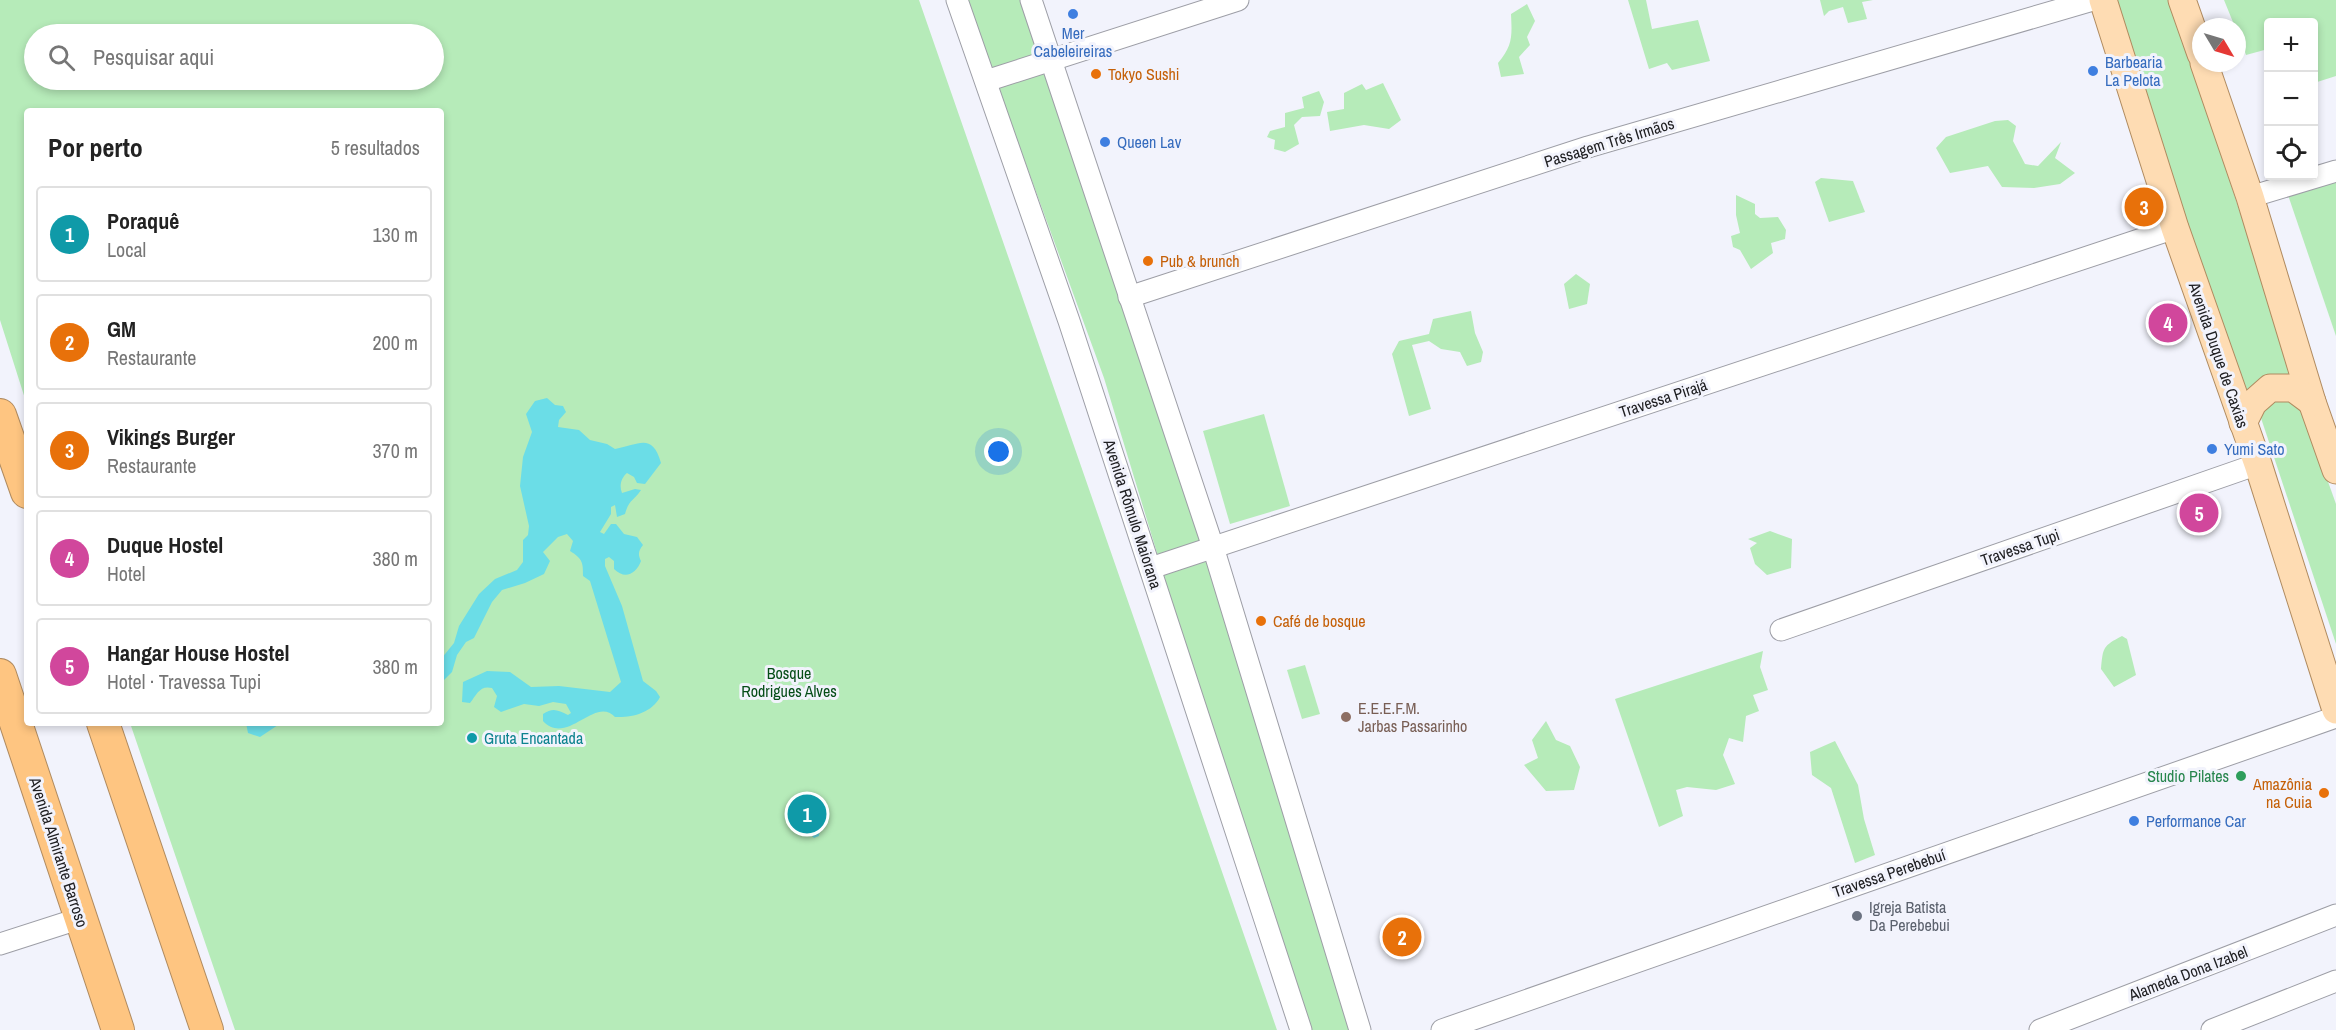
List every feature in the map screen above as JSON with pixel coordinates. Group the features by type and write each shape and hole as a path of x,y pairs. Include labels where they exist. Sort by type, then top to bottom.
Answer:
{"highway":[{"path":"0,415 24,483"},
{"name":"Avenida Almirante Barroso","path":"0,675 5,705 81,918 118,1030"},
{"path":"105,726 207,1030"}],"main road":[{"name":"Avenida Duque de Caxias","path":"2103,0 2175,228 2258,464 2336,710"},
{"path":"2182,0 2192,28"},
{"path":"2207,72 2250,197 2312,402 2336,470"},
{"path":"2243,423 2253,403 2270,388 2293,388 2312,402"}],"street":[{"name":"Avenida Rômulo Maiorana","path":"957,0 1069,321 1301,1030"},
{"path":"1030,0 1213,547 1360,1030"},
{"path":"986,81 1238,0"},
{"name":"Passagem Três Irmãos","path":"1129,297 1588,147 2093,0"},
{"path":"2250,197 2336,171"},
{"name":"Travessa Pirajá","path":"1151,568 2175,228"},
{"name":"Travessa Tupi","path":"1781,630 2258,464"},
{"name":"Travessa Perebebuí","path":"1442,1030 2336,717"},
{"name":"Alameda Dona Izabel","path":"2040,1030 2336,915"},
{"path":"0,944 81,918"},
{"path":"2212,1030 2336,981"}],"green space":[{"name":"Bosque Rodrigues Alves","path":"0,0 919,0 1277,1030 235,1030 131,726 444,726 444,108 24,108 24,396 0,320"},
{"path":"966,0 1024,0 1202,536 1354,1030 1310,1030 1275,915 1190,662 1104,378"},
{"path":"1628,0 1646,0 1652,29 1698,20 1710,61 1672,70 1667,63 1649,69"},
{"path":"1820,0 1873,0 1862,2 1867,19 1848,23 1843,7 1829,11 1824,16"},
{"path":"2115,0 2171,0 2192,65 2192,72 2194,72 2295,382 2244,401"},
{"path":"2224,0 2336,0 2336,76 2318,82 2318,18 2264,18 2264,50 2246,55 2246,18 2231,18"},
{"path":"1527,4 1535,21 1527,37 1530,45 1519,57 1524,74 1501,77 1498,63 1510,40 1511,14"},
{"path":"1383,83 1401,120 1389,129 1364,125 1330,131 1327,112 1344,109 1344,93 1362,84 1366,90"},
{"path":"1319,91 1324,102 1320,116 1302,117 1294,125 1299,144 1285,152 1274,149 1275,140 1267,137 1270,131 1285,127 1285,113 1304,108 1302,97"},
{"path":"2008,120 2016,126 2013,141 2025,164 2038,166 2061,142 2055,158 2075,173 2060,184 2034,188 2002,187 1988,166 1950,173 1936,148 1946,137 1995,121"},
{"path":"1821,178 1853,181 1865,212 1829,222 1815,182"},
{"path":"2336,179 2336,336 2288,195"},
{"path":"1736,195 1755,204 1755,214 1760,218 1778,217 1786,230 1785,239 1771,243 1773,253 1751,269 1740,250 1733,247 1731,236 1740,233 1736,215"},
{"path":"1576,274 1590,284 1587,304 1569,309 1564,284"},
{"path":"1471,311 1475,333 1483,352 1481,362 1467,366 1460,352 1441,349 1429,341 1412,345 1431,409 1409,416 1392,354 1399,341 1429,334 1433,319"},
{"path":"2285,397 2302,409 2336,504 2336,644 2259,412 2266,402"},
{"path":"1264,414 1290,506 1230,524 1203,431"},
{"path":"1770,531 1792,539 1791,568 1767,575 1755,564 1750,548 1757,543 1748,539"},
{"path":"2122,636 2127,639 2136,675 2114,687 2101,669 2102,656 2105,648 2111,642"},
{"path":"1763,651 1760,667 1768,690 1753,695 1759,711 1746,716 1743,742 1729,738 1723,755 1735,784 1716,790 1687,787 1676,790 1683,816 1659,827 1615,699"},
{"path":"1305,665 1320,714 1302,719 1287,670"},
{"path":"1546,721 1556,740 1570,746 1580,767 1574,790 1546,791 1524,765 1538,758 1532,740"},
{"path":"1835,741 1858,785 1864,819 1875,855 1855,863 1831,788 1812,775 1810,752"}],"water":[{"path":"547,398 555,405 563,406 566,412 559,420 558,427 579,430 590,440 607,444 615,449 638,443 649,444 657,453 661,463 645,484 637,483 634,477 627,473 625,475 621,485 622,493 635,489 641,490 630,503 625,514 617,517 615,505 611,507 611,514 600,532 604,534 611,524 616,524 624,534 637,537 643,545 639,553 641,561 630,574 618,572 614,569 614,561 609,557 605,559 605,566 622,606 643,681 660,697 646,711 628,717 615,717 607,712 599,712 562,728 552,727 543,721 543,714 556,710 568,715 571,713 566,704 553,702 539,706 524,704 501,712 494,707 497,696 492,688 488,687 479,691 470,703 462,702 463,682 487,671 510,672 531,687 559,686 610,692 621,682 590,581 583,576 582,564 578,556 570,551 573,541 567,534 558,537 543,552 550,561 544,574 502,590 492,602 474,638 466,642 457,655 452,672 444,680 444,655 454,643 459,626 479,594 495,579 517,570 523,562 523,540 528,535 529,526 520,486 523,457 532,432 526,414 535,401"},
{"path":"247,726 276,726 260,737 248,733"},
{"path":"806,794 814,802 819,813 819,836 814,838 797,820 791,805 797,797"}],"place":[{"name":"Mer Cabeleireiras","path":"1073,14"},
{"name":"Barbearia La Pelota","path":"2093,71"},
{"name":"Tokyo Sushi","path":"1096,74"},
{"name":"Queen Lav","path":"1105,142"},
{"name":"Vikings Burger","path":"2144,207"},
{"name":"Pub & brunch","path":"1148,261"},
{"name":"Duque Hostel","path":"2168,323"},
{"name":"Yumi Sato","path":"2212,449"},
{"name":"Hangar House Hostel","path":"2199,513"},
{"name":"Café de bosque","path":"1261,621"},
{"name":"E.E.E.F.M. Jarbas Passarinho","path":"1346,717"},
{"name":"Gruta Encantada","path":"472,738"},
{"name":"Studio Pilates","path":"2241,776"},
{"name":"Amazônia na Cuia","path":"2324,793"},
{"name":"Poraquê","path":"807,814"},
{"name":"Performance Car","path":"2134,821"},
{"name":"Igreja Batista Da Perebebui","path":"1857,916"},
{"name":"GM","path":"1402,937"}]}
